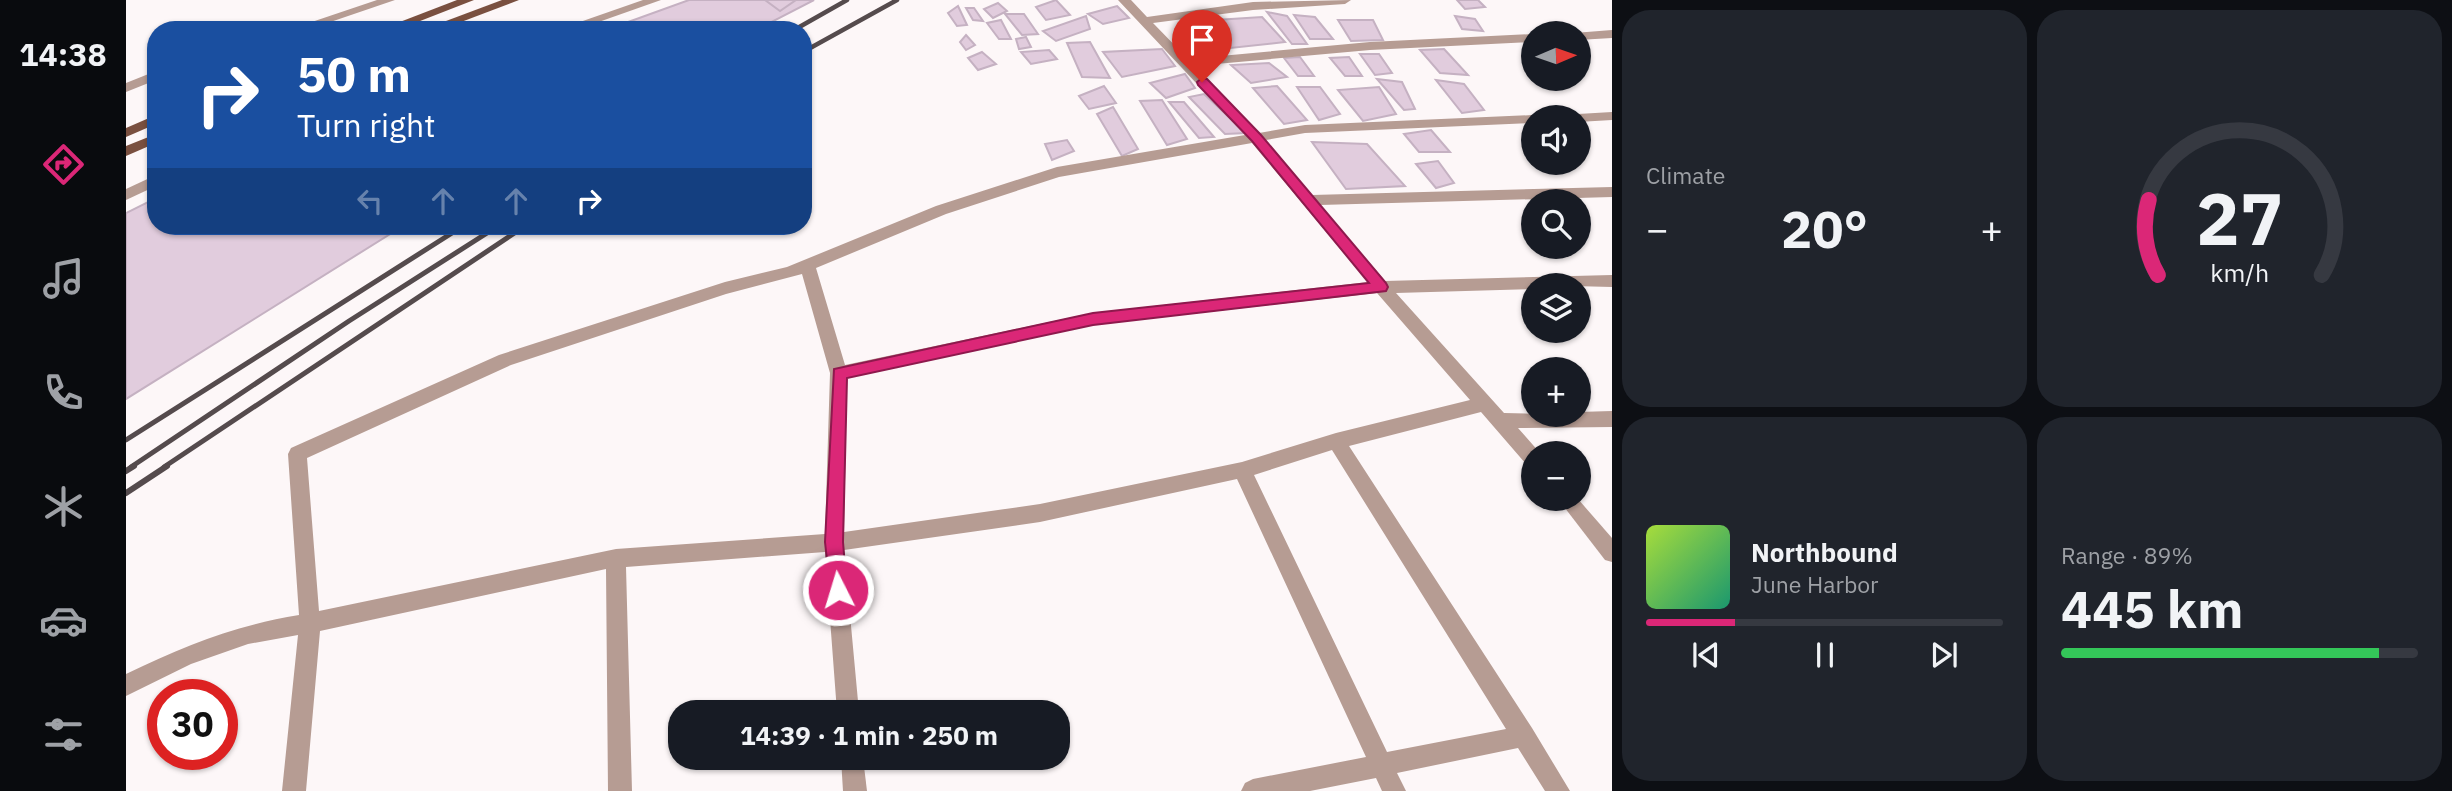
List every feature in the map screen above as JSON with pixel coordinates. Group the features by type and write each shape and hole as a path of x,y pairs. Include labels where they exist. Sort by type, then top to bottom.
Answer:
{"main road":[{"path":"410,21 468,0"},
{"path":"454,21 513,0"},
{"path":"126,133 147,123"},
{"path":"126,151 147,142"}],"street":[{"path":"322,21 389,0"},
{"path":"591,21 655,0"},
{"path":"1124,0 1256,138 1381,287 1521,444"},
{"path":"1146,22 1253,6 1345,0"},
{"path":"1591,35 1612,34"},
{"path":"1185,63 1370,46 1521,39"},
{"path":"126,88 147,79"},
{"path":"1591,117 1612,116"},
{"path":"294,791 310,623 297,454 505,360 714,291 807,265 942,210 1057,172 1305,130 1521,120"},
{"path":"126,195 147,184"},
{"path":"1307,200 1612,192"},
{"path":"807,265 839,373 834,542 847,700"},
{"path":"839,373 1093,319 1381,287 1612,281"},
{"path":"126,685 187,655 248,634 616,558 834,542 1040,513 1242,470 1336,441 1486,403"},
{"path":"1502,421 1612,419"},
{"path":"1336,441 1558,791"},
{"path":"1242,470 1394,791"},
{"path":"1577,511 1612,553"},
{"path":"616,558 620,791"},
{"path":"1253,791 1524,736"},
{"path":"853,770 855,791"}],"building":[{"path":"689,0 814,0 773,21 631,21"},
{"path":"765,0 796,0 780,11"},
{"path":"1056,0 1070,15 1046,20 1036,7"},
{"path":"1457,0 1478,0 1485,7 1465,9"},
{"path":"998,3 1007,11 993,18 984,9"},
{"path":"958,6 967,25 957,26 948,13"},
{"path":"1117,6 1129,18 1103,24 1088,14"},
{"path":"966,8 974,8 983,21 973,20"},
{"path":"1267,12 1287,16 1307,44 1292,44"},
{"path":"1005,14 1024,14 1038,34 1022,35"},
{"path":"1294,15 1315,17 1333,39 1310,39"},
{"path":"1086,16 1090,29 1056,41 1043,31"},
{"path":"1455,16 1475,19 1483,31 1462,29"},
{"path":"1262,17 1285,42 1221,49 1201,21"},
{"path":"1001,20 1011,39 999,39 987,23"},
{"path":"1338,20 1373,20 1383,40 1351,41"},
{"path":"966,35 975,45 966,50 960,42"},
{"path":"1026,37 1031,47 1019,49 1016,39"},
{"path":"1090,42 1110,78 1082,77 1067,43"},
{"path":"1162,49 1175,66 1122,77 1103,52"},
{"path":"1444,49 1468,75 1440,73 1420,50"},
{"path":"1049,50 1057,59 1031,64 1021,52"},
{"path":"982,52 996,64 978,70 968,58"},
{"path":"1360,54 1379,54 1392,73 1375,75"},
{"path":"1300,57 1314,76 1298,76 1284,58"},
{"path":"1349,57 1362,76 1345,76 1330,58"},
{"path":"1269,63 1287,77 1251,83 1231,65"},
{"path":"1185,74 1195,88 1166,98 1150,83"},
{"path":"1377,79 1402,82 1415,109 1404,110"},
{"path":"1436,80 1464,84 1484,110 1462,113"},
{"path":"1104,86 1116,103 1089,109 1079,96"},
{"path":"1277,86 1307,120 1284,124 1253,88"},
{"path":"1297,87 1320,87 1340,114 1319,120"},
{"path":"1379,87 1396,114 1363,121 1338,90"},
{"path":"1204,94 1246,133 1225,134 1189,97"},
{"path":"1162,100 1187,139 1167,145 1140,101"},
{"path":"1169,102 1184,102 1214,137 1199,138"},
{"path":"1113,107 1138,149 1122,156 1097,114"},
{"path":"1431,130 1450,152 1419,152 1404,134"},
{"path":"1067,140 1074,151 1052,160 1045,144"},
{"path":"1312,142 1367,144 1405,186 1346,189"},
{"path":"1438,161 1454,183 1436,188 1416,164"},
{"path":"147,202 147,235 389,235 126,399 126,213"}],"railway":[{"path":"810,21 847,0"},
{"path":"812,47 897,0"},
{"path":"126,440 449,235"},
{"path":"131,467 349,321 484,235"},
{"path":"164,467 512,235"},
{"path":"126,471 134,466"},
{"path":"126,493 167,466"}],"route":[{"path":"838,590 834,542 839,373 1093,319 1381,287 1256,138 1202,82"}]}
